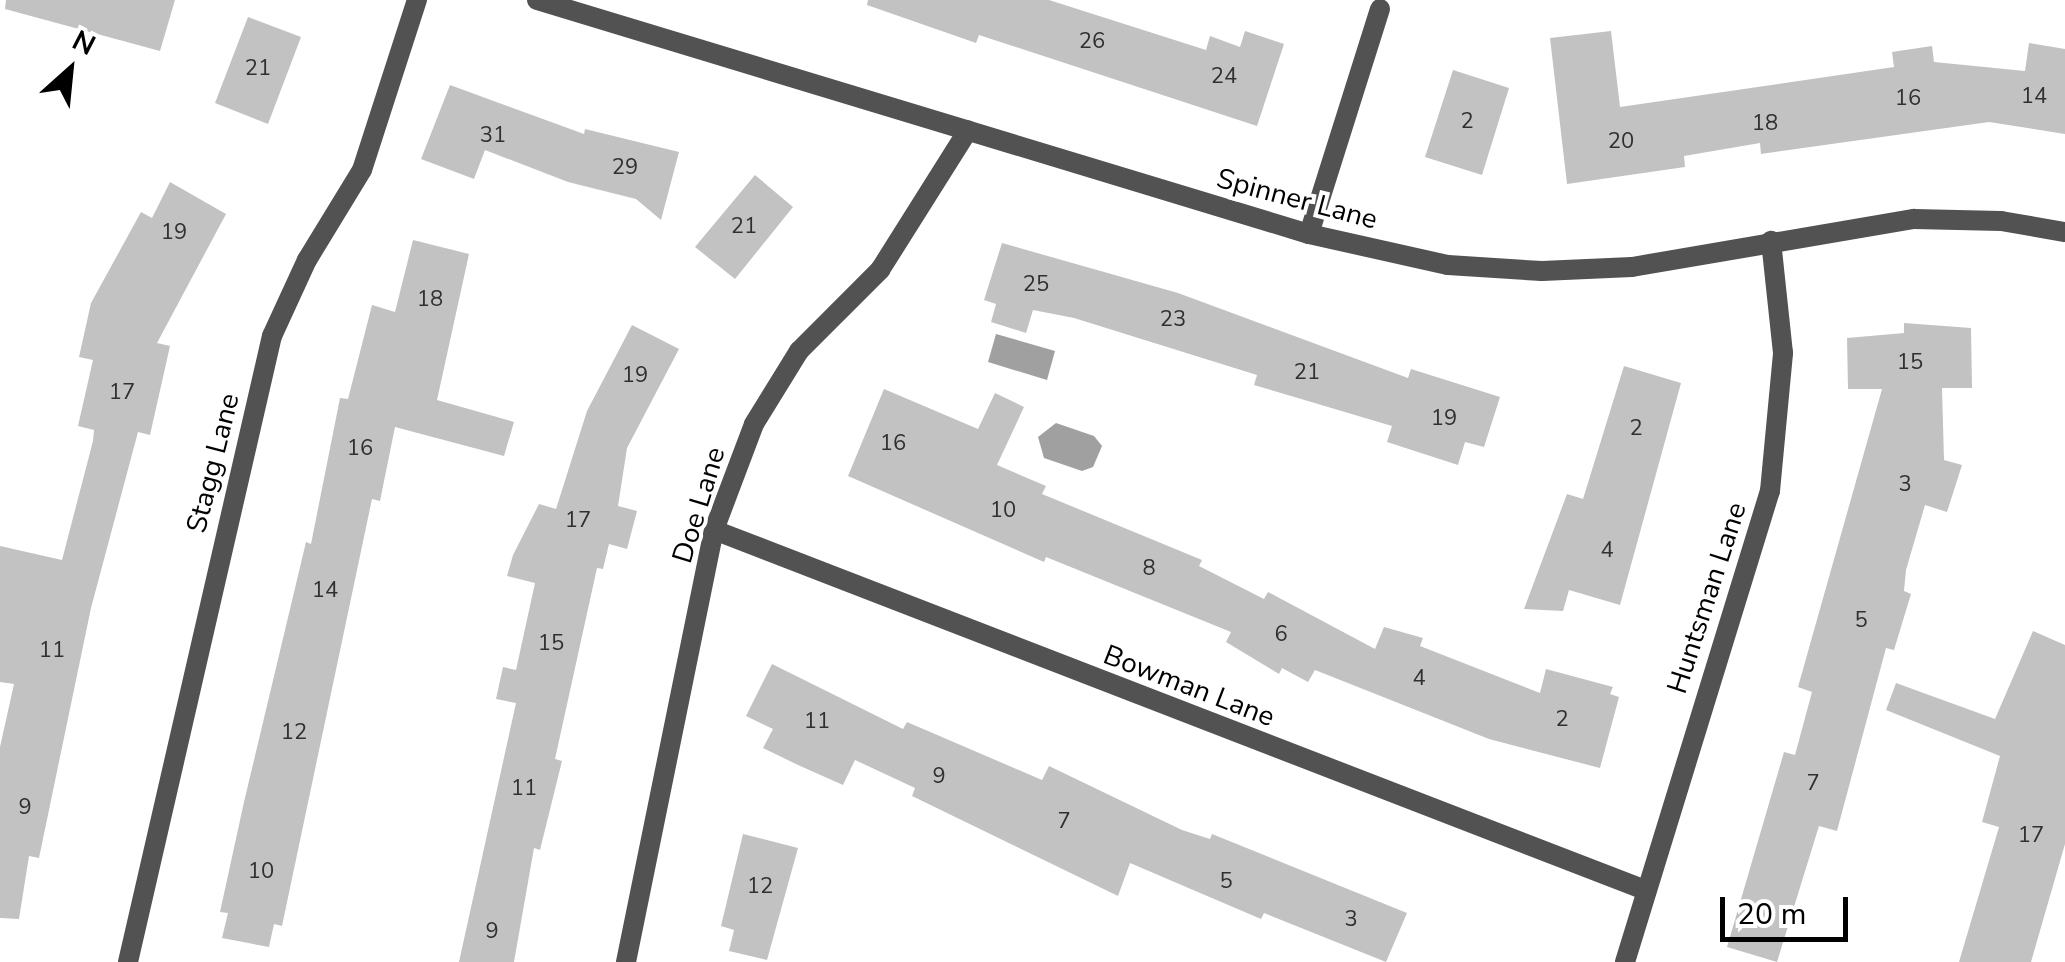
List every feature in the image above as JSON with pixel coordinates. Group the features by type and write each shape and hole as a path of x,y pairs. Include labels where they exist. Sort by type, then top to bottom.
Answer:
{"street":[{"name":"Stagg Lane","path":"128,962 272,336 307,260 362,170 418,0"},
{"name":"Spinner Lane","path":"537,0 1309,234 1448,266 1542,271 1632,266 1914,219 2000,221 2065,232"},
{"path":"1309,234 1380,9"},
{"name":"Doe Lane","path":"626,962 714,530 754,424 799,350 880,270 968,130"},
{"name":"Huntsman Lane","path":"1626,962 1770,491 1783,353 1771,241"},
{"name":"Bowman Lane","path":"714,530 1645,890"}],"shaded area":[{"path":"996,334 1055,351 1047,380 988,362"},
{"path":"1056,423 1094,436 1102,446 1093,467 1082,471 1044,458 1038,437"}],"building":[{"path":"6,0 175,0 160,51 5,9"},
{"path":"868,0 1049,0 1206,50 1210,36 1240,47 1245,31 1284,44 1257,126 979,35 976,43 867,5"},
{"path":"248,17 301,37 268,124 215,103"},
{"path":"1611,31 1620,107 1894,67 1892,52 1932,46 1934,62 2025,71 2029,43 2065,49 2065,134 1989,122 1761,154 1760,143 1684,156 1685,167 1567,184 1550,38"},
{"path":"1453,70 1509,88 1482,175 1425,157"},
{"path":"450,85 584,134 585,129 679,152 661,220 636,199 568,182 485,150 474,179 421,159"},
{"path":"755,175 793,207 735,279 695,247"},
{"path":"170,182 226,214 157,343 170,346 150,435 138,432 91,608 39,858 29,856 19,919 0,918 0,747 14,684 0,682 0,546 62,560 93,441 94,430 78,426 93,360 79,357 91,303 141,212 152,218"},
{"path":"413,240 469,254 437,400 514,422 504,456 395,427 380,501 372,499 282,926 274,924 269,947 222,938 228,913 220,912 244,802 306,542 311,544 340,398 348,399 372,305 395,312"},
{"path":"1002,243 1178,293 1408,378 1411,369 1500,397 1484,447 1465,442 1458,465 1387,442 1392,426 1254,385 1257,375 1074,318 1033,310 1026,333 991,322 996,304 984,300"},
{"path":"1904,323 1971,328 1972,388 1942,388 1944,460 1962,465 1947,512 1925,505 1906,570 1904,591 1911,594 1894,650 1886,648 1837,831 1819,826 1777,962 1727,947 1784,752 1795,755 1812,692 1798,687 1882,389 1848,389 1847,338 1904,333"},
{"path":"632,325 679,349 627,448 618,506 637,511 627,549 609,544 603,569 597,568 555,759 562,761 540,850 534,848 514,962 459,962 516,703 496,699 503,667 516,670 535,583 507,576 513,555 539,504 556,509 587,411"},
{"path":"1624,366 1681,383 1620,605 1569,590 1563,611 1524,609 1567,494 1583,499"},
{"path":"884,389 978,429 995,393 1024,407 997,465 1046,486 1042,494 1202,560 1199,566 1264,599 1268,592 1375,649 1384,627 1423,638 1420,646 1540,693 1546,669 1613,687 1610,694 1619,697 1600,768 1489,739 1315,670 1308,682 1282,668 1279,674 1226,642 1231,632 1046,557 1044,562 848,476"},
{"path":"2033,631 2065,645 2065,844 2031,962 1959,962 1999,827 1982,822 2000,756 1886,710 1896,683 1995,719"},
{"path":"772,664 903,729 907,722 1042,780 1049,766 1182,830 1210,839 1212,834 1407,913 1386,962 1264,913 1261,919 1130,863 1118,896 912,796 915,788 855,760 843,785 798,765 763,748 773,729 746,716"},
{"path":"743,834 798,848 767,960 729,951 734,930 721,926"}]}
